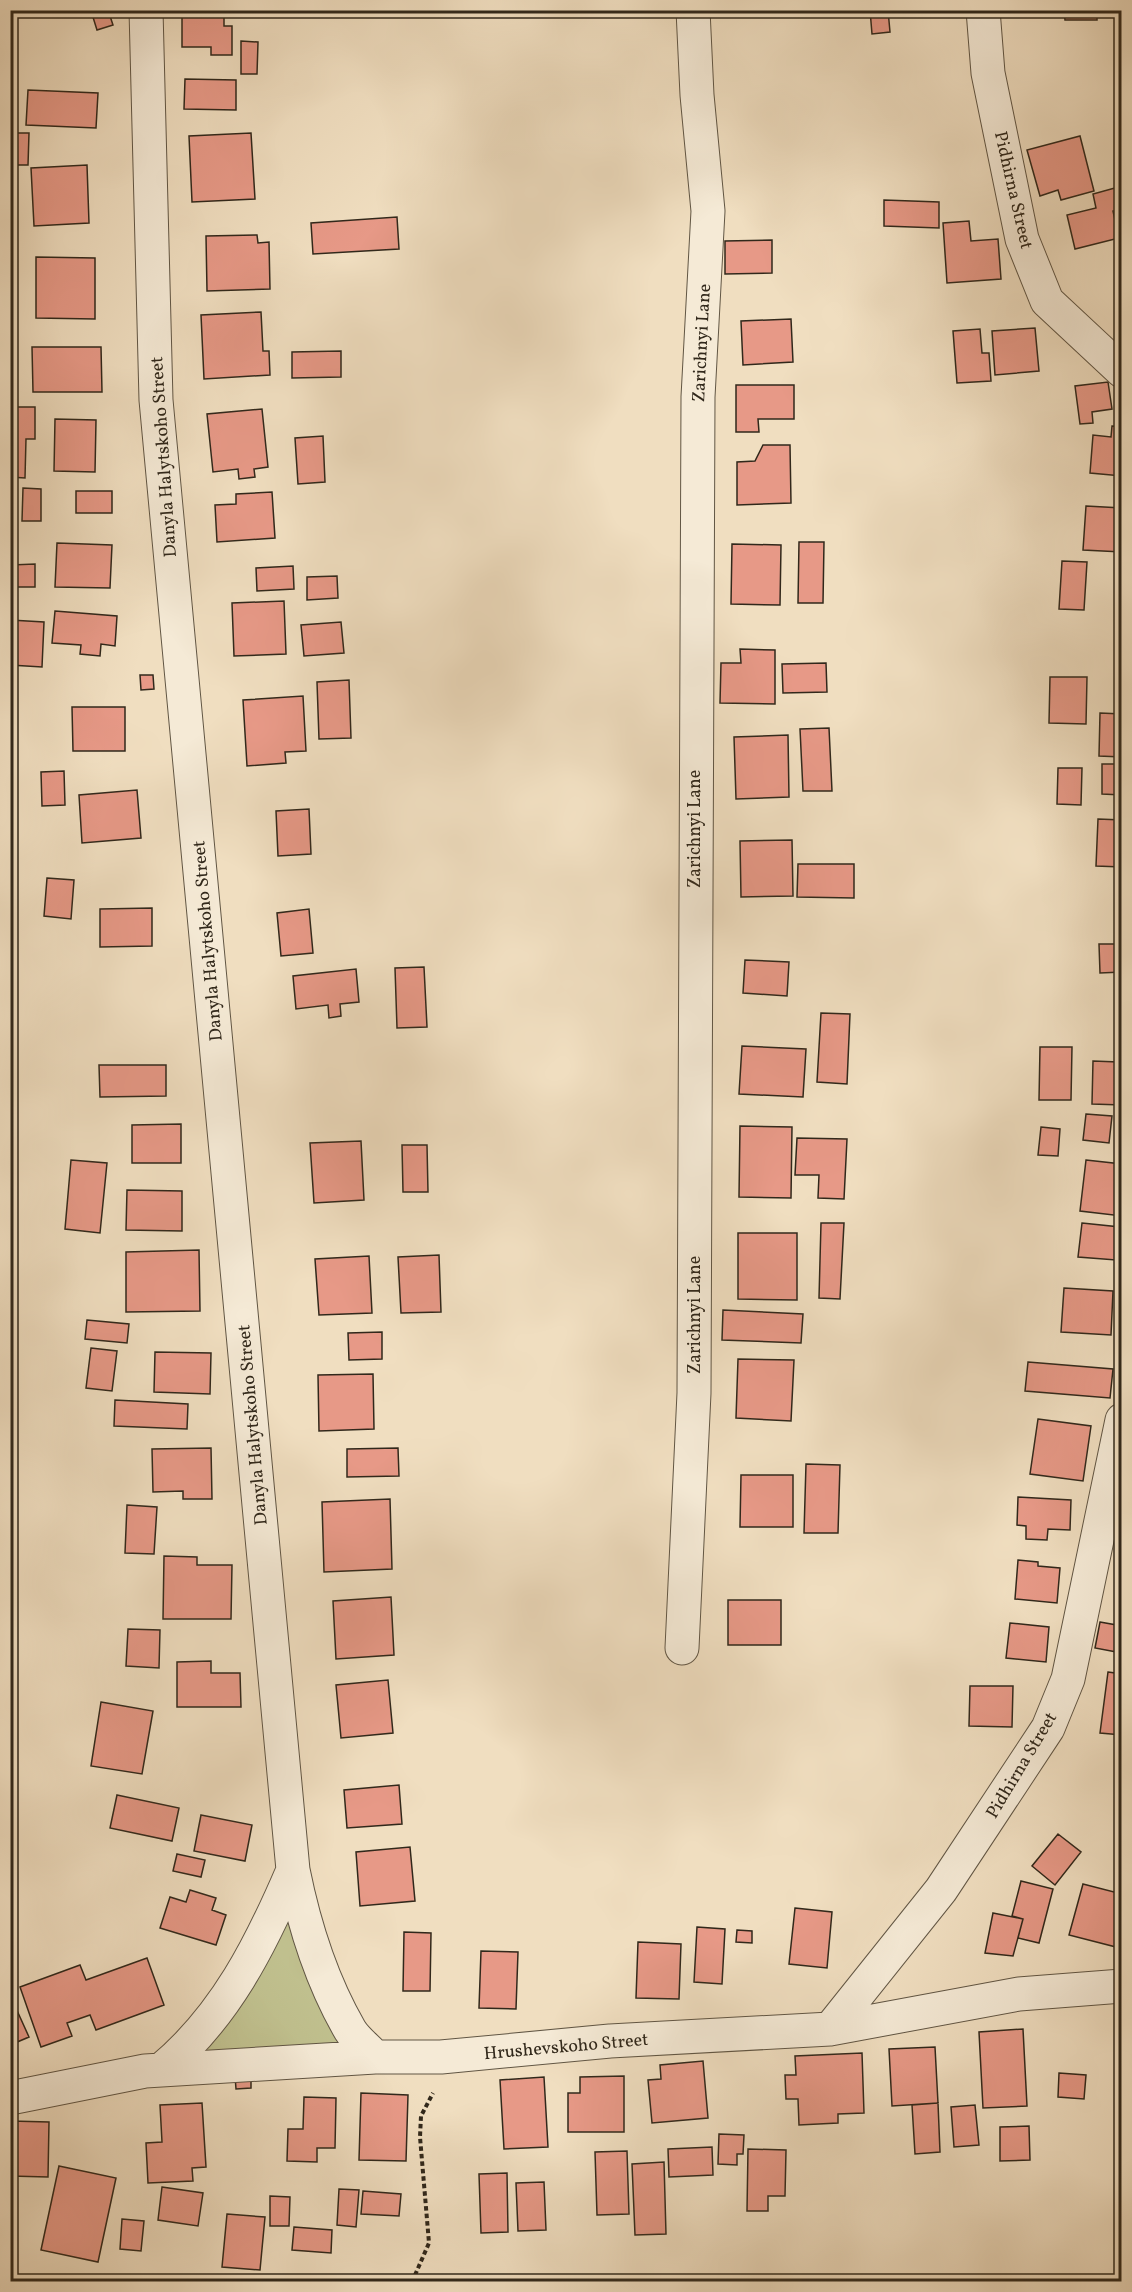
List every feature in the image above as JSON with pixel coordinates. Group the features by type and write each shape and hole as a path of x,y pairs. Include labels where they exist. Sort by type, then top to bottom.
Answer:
{"street":[{"name":"Danylа Halytskoho Street","path":"146,10 156,400 293,1870 304,1925 329,1986 351,2032 375,2057"},
{"name":"Zarichnyi Lane","path":"682,1648 694,1392 698,397 708,211 697,95 693,10"},
{"name":"Pidhirna Street","path":"983,10 988,73 1022,239 1047,301 1122,371"},
{"name":"Pidhirna Street","path":"830,2029 941,1890 1048,1728 1068,1679 1122,1420"},
{"name":"Danylа Halytskoho Street","path":"161,2070 213,2020 259,1947 293,1870"},
{"name":"Hrushevskoho Street","path":"10,2098 161,2070 375,2057 441,2057 610,2041 830,2029 1019,1994 1122,1986"}],"path":[{"path":"411,2282 429,2243 424,2199 421,2116 433,2092 441,2057"}],"green space":[{"path":"278,1905 375,2057 178,2056"}],"building":[{"path":"108,10 113,25 97,30 92,14"},
{"path":"182,10 224,10 224,26 232,26 232,55 211,55 211,47 182,47"},
{"path":"870,10 888,10 890,32 872,34"},
{"path":"1064,10 1097,10 1097,20 1065,20"},
{"path":"241,41 258,42 257,74 241,74"},
{"path":"185,79 236,80 236,110 184,109"},
{"path":"28,90 98,93 96,128 26,125"},
{"path":"10,133 29,133 28,165 10,165"},
{"path":"251,133 255,199 192,202 189,136"},
{"path":"1080,136 1094,191 1061,200 1058,190 1040,196 1027,150"},
{"path":"87,165 89,223 34,226 31,168"},
{"path":"1122,186 1122,209 1113,211 1119,238 1075,249 1067,215 1096,208 1093,194"},
{"path":"884,200 939,202 939,228 884,226"},
{"path":"397,217 399,249 313,254 311,223"},
{"path":"969,221 971,241 998,239 1001,279 947,283 943,223"},
{"path":"257,235 258,243 269,242 270,289 207,291 206,236"},
{"path":"772,240 772,273 725,274 725,241"},
{"path":"36,257 95,258 95,319 36,318"},
{"path":"261,312 263,351 269,351 270,375 204,379 201,315"},
{"path":"791,319 793,362 743,365 741,321"},
{"path":"1035,328 1039,371 995,375 992,331"},
{"path":"980,329 982,353 989,353 991,381 957,383 953,331"},
{"path":"32,347 101,347 102,392 33,392"},
{"path":"341,351 341,377 292,378 292,352"},
{"path":"1108,382 1112,409 1092,412 1093,423 1080,424 1075,386"},
{"path":"736,385 794,385 794,419 758,419 759,432 736,432"},
{"path":"10,407 35,407 35,439 26,439 25,478 10,477"},
{"path":"262,409 268,467 254,469 255,477 239,479 238,469 213,472 207,414"},
{"path":"55,419 96,420 95,472 54,471"},
{"path":"1112,426 1122,427 1122,476 1090,473 1093,435 1111,437"},
{"path":"323,436 325,482 298,484 295,438"},
{"path":"763,445 790,445 791,503 737,505 737,462 755,461"},
{"path":"23,488 41,489 41,521 22,521"},
{"path":"76,491 112,491 112,513 76,513"},
{"path":"272,492 275,538 217,542 215,505 236,504 236,494"},
{"path":"1086,506 1122,508 1122,552 1083,550"},
{"path":"10,520 11,565 35,564 35,587 10,587"},
{"path":"799,542 824,542 823,603 798,603"},
{"path":"57,543 112,545 110,588 55,587"},
{"path":"732,544 781,545 780,605 731,604"},
{"path":"1062,561 1087,562 1084,610 1059,609"},
{"path":"293,566 294,589 257,591 256,568"},
{"path":"337,576 338,598 307,600 307,577"},
{"path":"284,601 286,654 234,656 232,603"},
{"path":"55,611 117,616 115,646 101,644 100,656 80,654 81,645 52,643"},
{"path":"10,620 44,622 42,667 10,665"},
{"path":"341,622 344,653 304,656 301,625"},
{"path":"740,649 775,650 775,704 720,703 721,663 741,663"},
{"path":"826,663 827,692 783,693 782,664"},
{"path":"140,675 153,675 154,689 141,690"},
{"path":"1050,677 1087,677 1086,724 1049,723"},
{"path":"349,680 351,738 319,739 317,682"},
{"path":"303,696 306,751 285,752 286,763 247,766 243,700"},
{"path":"72,707 125,707 125,751 73,751"},
{"path":"1100,713 1122,714 1122,757 1099,756"},
{"path":"829,728 832,791 803,791 800,729"},
{"path":"788,735 789,797 736,799 734,737"},
{"path":"1102,764 1122,764 1122,795 1102,794"},
{"path":"1058,768 1082,768 1081,805 1057,804"},
{"path":"64,771 65,805 42,806 41,772"},
{"path":"137,790 141,838 82,843 79,795"},
{"path":"309,809 311,854 278,856 276,811"},
{"path":"1098,819 1122,820 1122,867 1096,866"},
{"path":"792,840 793,896 741,897 740,841"},
{"path":"798,864 854,864 854,898 797,897"},
{"path":"47,878 74,880 71,919 44,916"},
{"path":"152,908 152,946 100,947 100,909"},
{"path":"309,909 313,953 281,956 277,913"},
{"path":"1099,944 1122,944 1122,972 1100,973"},
{"path":"745,960 789,962 787,996 743,993"},
{"path":"424,967 427,1027 397,1028 395,968"},
{"path":"356,969 359,1002 340,1004 341,1016 329,1018 328,1005 296,1009 293,976"},
{"path":"821,1013 850,1014 847,1084 817,1082"},
{"path":"742,1046 806,1049 803,1097 739,1094"},
{"path":"1040,1047 1072,1047 1071,1100 1039,1100"},
{"path":"1093,1061 1118,1062 1118,1071 1122,1071 1122,1105 1092,1104"},
{"path":"99,1065 166,1065 166,1096 100,1097"},
{"path":"1086,1114 1112,1116 1109,1143 1083,1140"},
{"path":"181,1124 181,1163 132,1163 132,1125"},
{"path":"740,1126 792,1127 791,1198 739,1197"},
{"path":"1041,1127 1060,1129 1058,1156 1038,1155"},
{"path":"797,1138 847,1139 844,1199 818,1198 819,1175 795,1175"},
{"path":"361,1141 364,1200 314,1203 310,1143"},
{"path":"402,1145 427,1145 428,1192 403,1192"},
{"path":"71,1160 107,1163 100,1233 65,1229"},
{"path":"1086,1160 1122,1164 1122,1216 1080,1211"},
{"path":"127,1190 182,1191 182,1231 126,1230"},
{"path":"821,1223 844,1223 840,1299 819,1298"},
{"path":"1082,1223 1120,1227 1116,1260 1078,1257"},
{"path":"738,1233 797,1233 797,1300 738,1299"},
{"path":"199,1250 200,1311 126,1312 126,1252"},
{"path":"439,1255 441,1312 401,1313 398,1257"},
{"path":"369,1256 372,1313 319,1315 315,1259"},
{"path":"1064,1288 1113,1291 1111,1335 1061,1332"},
{"path":"723,1310 803,1314 801,1343 722,1340"},
{"path":"87,1320 129,1324 127,1343 85,1339"},
{"path":"382,1332 382,1359 349,1360 348,1333"},
{"path":"91,1348 117,1351 112,1391 86,1388"},
{"path":"155,1352 211,1353 210,1394 154,1392"},
{"path":"738,1359 794,1360 791,1421 736,1418"},
{"path":"1028,1362 1113,1369 1110,1398 1025,1391"},
{"path":"373,1374 374,1429 319,1431 318,1375"},
{"path":"115,1400 188,1404 187,1429 114,1426"},
{"path":"1038,1419 1091,1426 1083,1481 1030,1474"},
{"path":"211,1448 212,1499 183,1499 183,1491 153,1492 152,1449"},
{"path":"398,1448 399,1476 347,1477 347,1449"},
{"path":"806,1464 840,1465 838,1533 804,1533"},
{"path":"741,1475 793,1475 793,1527 740,1527"},
{"path":"1018,1497 1071,1500 1070,1530 1048,1529 1047,1540 1026,1539 1026,1526 1017,1525"},
{"path":"390,1499 392,1569 324,1572 322,1502"},
{"path":"127,1505 157,1507 154,1554 125,1553"},
{"path":"164,1556 197,1557 197,1565 232,1565 231,1619 163,1619"},
{"path":"1018,1560 1038,1562 1038,1566 1060,1568 1057,1603 1015,1599"},
{"path":"391,1597 394,1655 336,1659 333,1601"},
{"path":"728,1600 781,1600 781,1645 728,1645"},
{"path":"1100,1622 1122,1626 1122,1653 1095,1648"},
{"path":"1010,1623 1049,1627 1046,1662 1006,1658"},
{"path":"128,1629 160,1630 159,1668 126,1666"},
{"path":"211,1661 211,1673 240,1673 241,1707 177,1707 177,1662"},
{"path":"1108,1672 1122,1674 1122,1735 1100,1733"},
{"path":"388,1680 393,1733 341,1738 336,1685"},
{"path":"970,1686 1013,1686 1012,1727 969,1726"},
{"path":"101,1702 153,1711 142,1774 91,1766"},
{"path":"399,1785 402,1824 347,1828 344,1790"},
{"path":"117,1795 179,1808 172,1841 110,1828"},
{"path":"201,1815 252,1825 245,1861 194,1851"},
{"path":"1058,1834 1081,1852 1055,1885 1032,1866"},
{"path":"410,1847 415,1901 360,1906 356,1852"},
{"path":"177,1854 205,1860 201,1877 173,1871"},
{"path":"1021,1881 1053,1889 1039,1943 1018,1938 1023,1919 1012,1916"},
{"path":"1083,1884 1122,1894 1122,1924 1116,1947 1069,1935"},
{"path":"190,1890 216,1898 212,1910 226,1915 216,1945 160,1928 170,1897 186,1902"},
{"path":"795,1908 832,1912 827,1968 789,1964"},
{"path":"993,1913 1023,1919 1013,1956 985,1953"},
{"path":"697,1927 725,1929 722,1984 694,1982"},
{"path":"737,1930 752,1931 752,1943 736,1942"},
{"path":"404,1932 431,1933 430,1991 403,1991"},
{"path":"638,1942 681,1944 679,1999 636,1998"},
{"path":"481,1951 518,1952 516,2009 479,2008"},
{"path":"147,1958 164,2005 96,2030 90,2015 67,2023 72,2036 41,2047 20,1987 80,1965 86,1980"},
{"path":"10,1995 29,2037 10,2045"},
{"path":"1023,2029 1027,2106 983,2108 979,2032"},
{"path":"935,2047 938,2103 892,2106 889,2049"},
{"path":"862,2053 864,2113 838,2114 838,2123 799,2125 798,2099 786,2099 785,2075 796,2075 795,2056"},
{"path":"703,2061 708,2118 652,2123 648,2080 661,2079 660,2065"},
{"path":"1059,2073 1086,2075 1084,2099 1058,2097"},
{"path":"251,2075 251,2088 236,2089 235,2076"},
{"path":"624,2076 624,2132 568,2132 568,2093 580,2093 580,2077"},
{"path":"544,2077 548,2147 504,2149 500,2080"},
{"path":"361,2093 408,2095 406,2161 359,2160"},
{"path":"304,2097 336,2098 335,2148 317,2148 317,2162 287,2161 288,2129 303,2129"},
{"path":"202,2103 206,2167 192,2168 193,2181 148,2183 146,2143 162,2142 160,2105"},
{"path":"938,2103 940,2152 915,2154 912,2105"},
{"path":"975,2105 979,2145 954,2147 951,2107"},
{"path":"10,2121 49,2122 48,2177 10,2176"},
{"path":"1029,2126 1030,2160 1000,2161 1000,2127"},
{"path":"719,2134 744,2135 743,2154 737,2154 737,2165 718,2164"},
{"path":"712,2147 713,2175 669,2177 668,2149"},
{"path":"748,2149 786,2150 785,2196 768,2196 768,2211 747,2211"},
{"path":"627,2151 629,2214 597,2215 595,2152"},
{"path":"664,2162 666,2234 635,2235 632,2164"},
{"path":"59,2166 116,2178 98,2262 41,2250"},
{"path":"507,2173 508,2232 481,2233 479,2174"},
{"path":"544,2182 546,2230 518,2231 516,2183"},
{"path":"162,2187 203,2193 198,2226 158,2220"},
{"path":"339,2189 359,2190 356,2227 337,2225"},
{"path":"363,2191 401,2194 399,2216 361,2214"},
{"path":"270,2196 290,2197 289,2226 270,2226"},
{"path":"227,2214 265,2217 260,2270 222,2267"},
{"path":"122,2219 144,2221 141,2251 120,2249"},
{"path":"294,2227 332,2230 331,2253 292,2250"}]}
